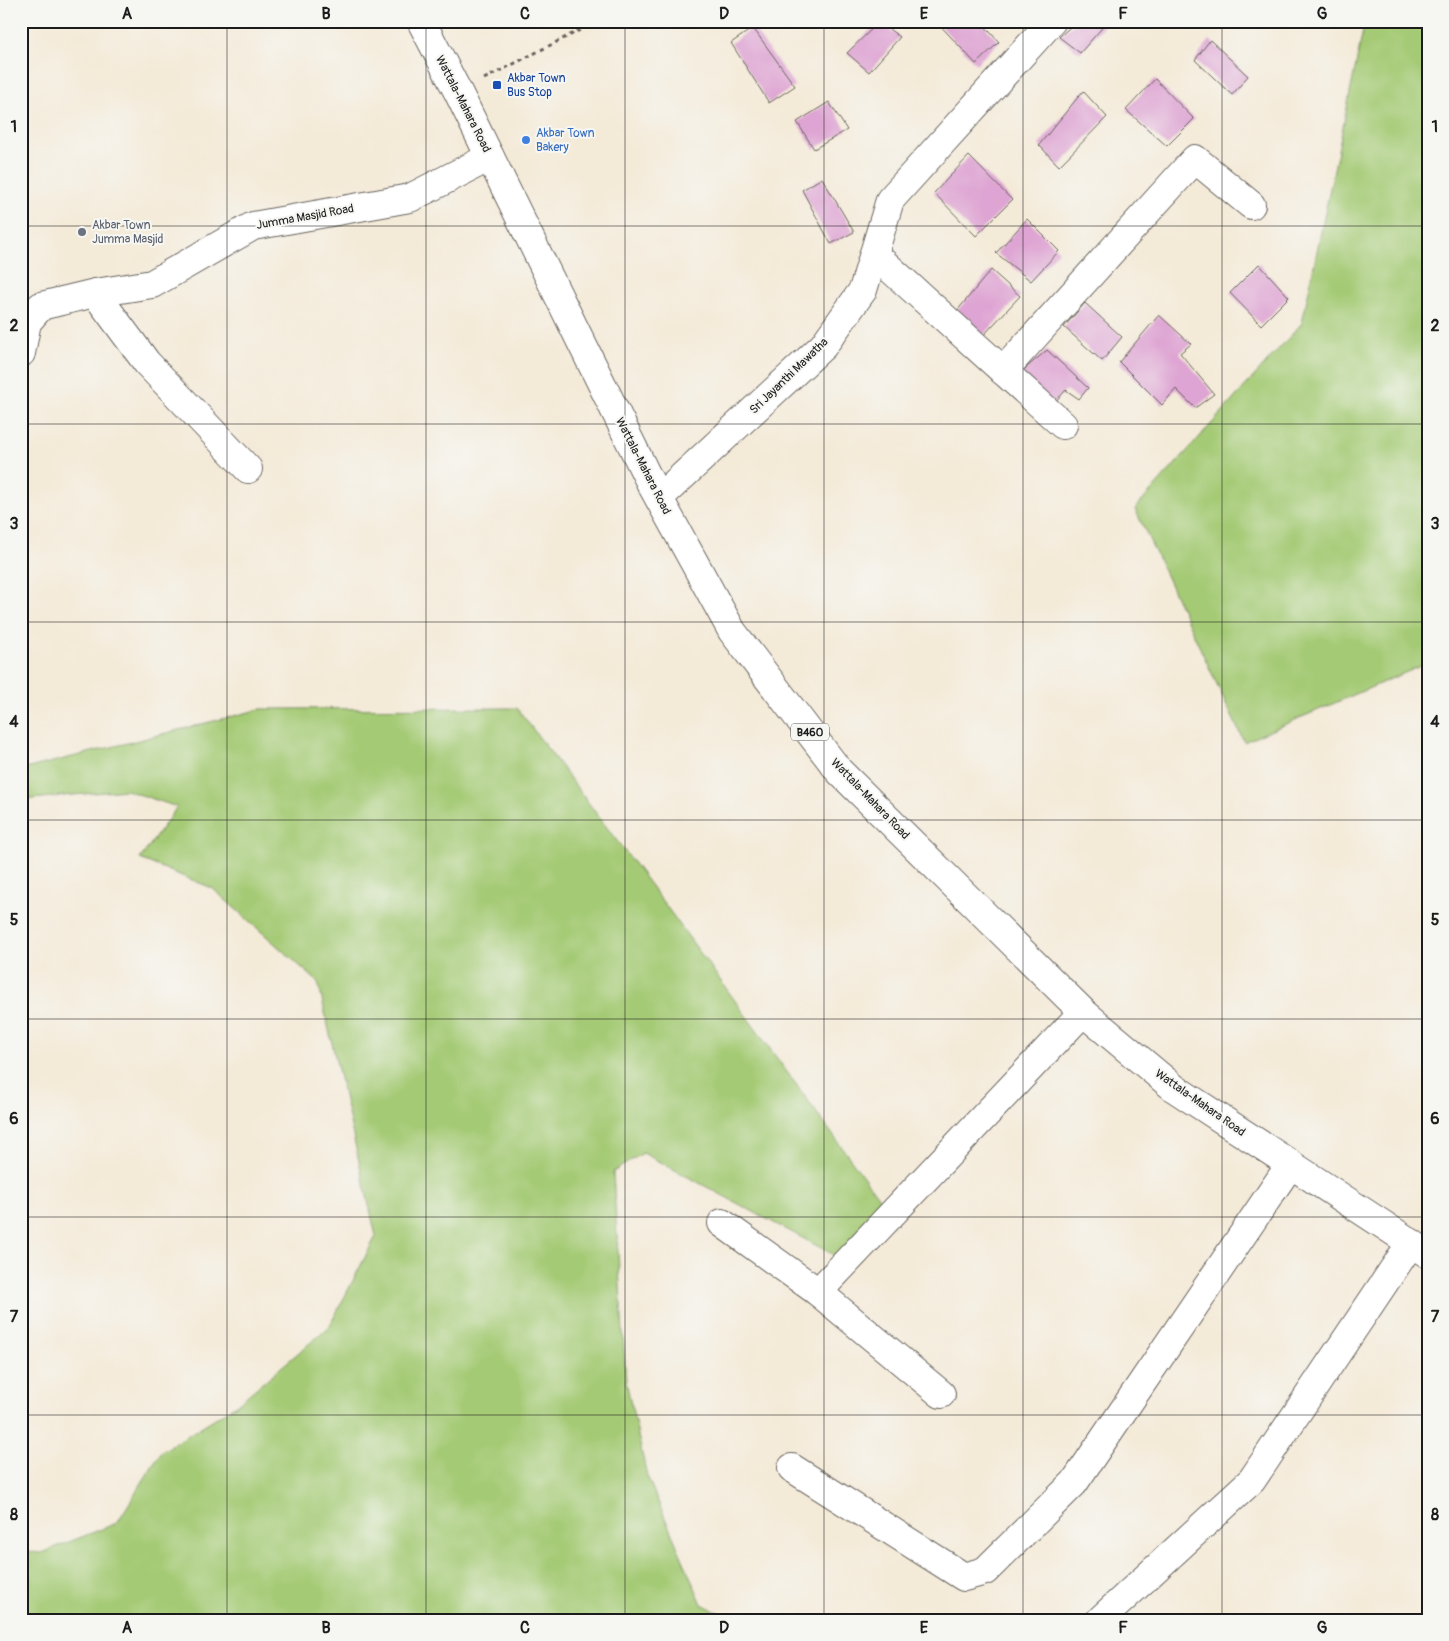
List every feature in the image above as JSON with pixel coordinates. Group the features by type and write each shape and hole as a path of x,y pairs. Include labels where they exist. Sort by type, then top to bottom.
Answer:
{"street":[{"name":"Wattala-Mahara Road","path":"421,21 659,498 732,631 840,771 1083,1012 1174,1088 1419,1248"},
{"name":"Sri Jayanthi Mawatha","path":"659,498 823,346 863,290 890,200 1052,21"},
{"name":"Jumma Masjid Road","path":"21,353 28,322 41,306 95,292 152,284 253,226 410,198 490,157"},
{"path":"1003,371 1195,159 1251,205"},
{"path":"874,254 1063,425"},
{"path":"95,292 147,363 248,469"},
{"path":"818,1292 1083,1012"},
{"path":"792,1468 964,1577 986,1571 1074,1483 1290,1165"},
{"path":"722,1223 818,1292 941,1394"},
{"path":"1100,1620 1252,1480 1419,1248"}],"path":[{"path":"458,92 584,28 590,21"}],"green space":[{"path":"1365,21 1428,21 1428,663 1244,742 1135,509 1302,323"},
{"path":"517,708 666,906 881,1201 838,1257 643,1153 613,1172 626,1381 647,1476 702,1604 733,1620 21,1620 21,1551 41,1553 117,1523 161,1452 236,1405 329,1327 376,1236 318,982 212,888 140,859 177,807 126,790 21,800 25,769 261,709"}],"building":[{"path":"936,21 980,21 999,42 976,64"},
{"path":"1077,21 1108,21 1080,53 1059,37"},
{"path":"879,22 900,37 869,72 847,53"},
{"path":"753,28 795,86 769,103 731,43"},
{"path":"1210,40 1248,76 1232,95 1195,60"},
{"path":"1155,79 1194,119 1167,146 1126,110"},
{"path":"1083,91 1107,117 1059,166 1039,145"},
{"path":"829,102 847,130 814,149 797,122"},
{"path":"969,156 1012,200 976,236 934,193"},
{"path":"822,178 854,232 831,244 802,190"},
{"path":"1027,219 1059,251 1031,281 996,253"},
{"path":"1259,264 1289,297 1261,325 1230,293"},
{"path":"991,270 1020,296 981,338 956,312"},
{"path":"1085,303 1122,337 1102,361 1064,327"},
{"path":"1159,315 1191,344 1180,353 1214,394 1195,408 1176,389 1162,405 1119,362"},
{"path":"1047,350 1088,388 1079,399 1066,390 1052,405 1020,373"}],"place":[{"name":"Akbar Town Bus Stop","path":"497,85"},
{"name":"Akbar Town Bakery","path":"526,140"},
{"name":"Akbar Town Jumma Masjid","path":"82,232"}]}
